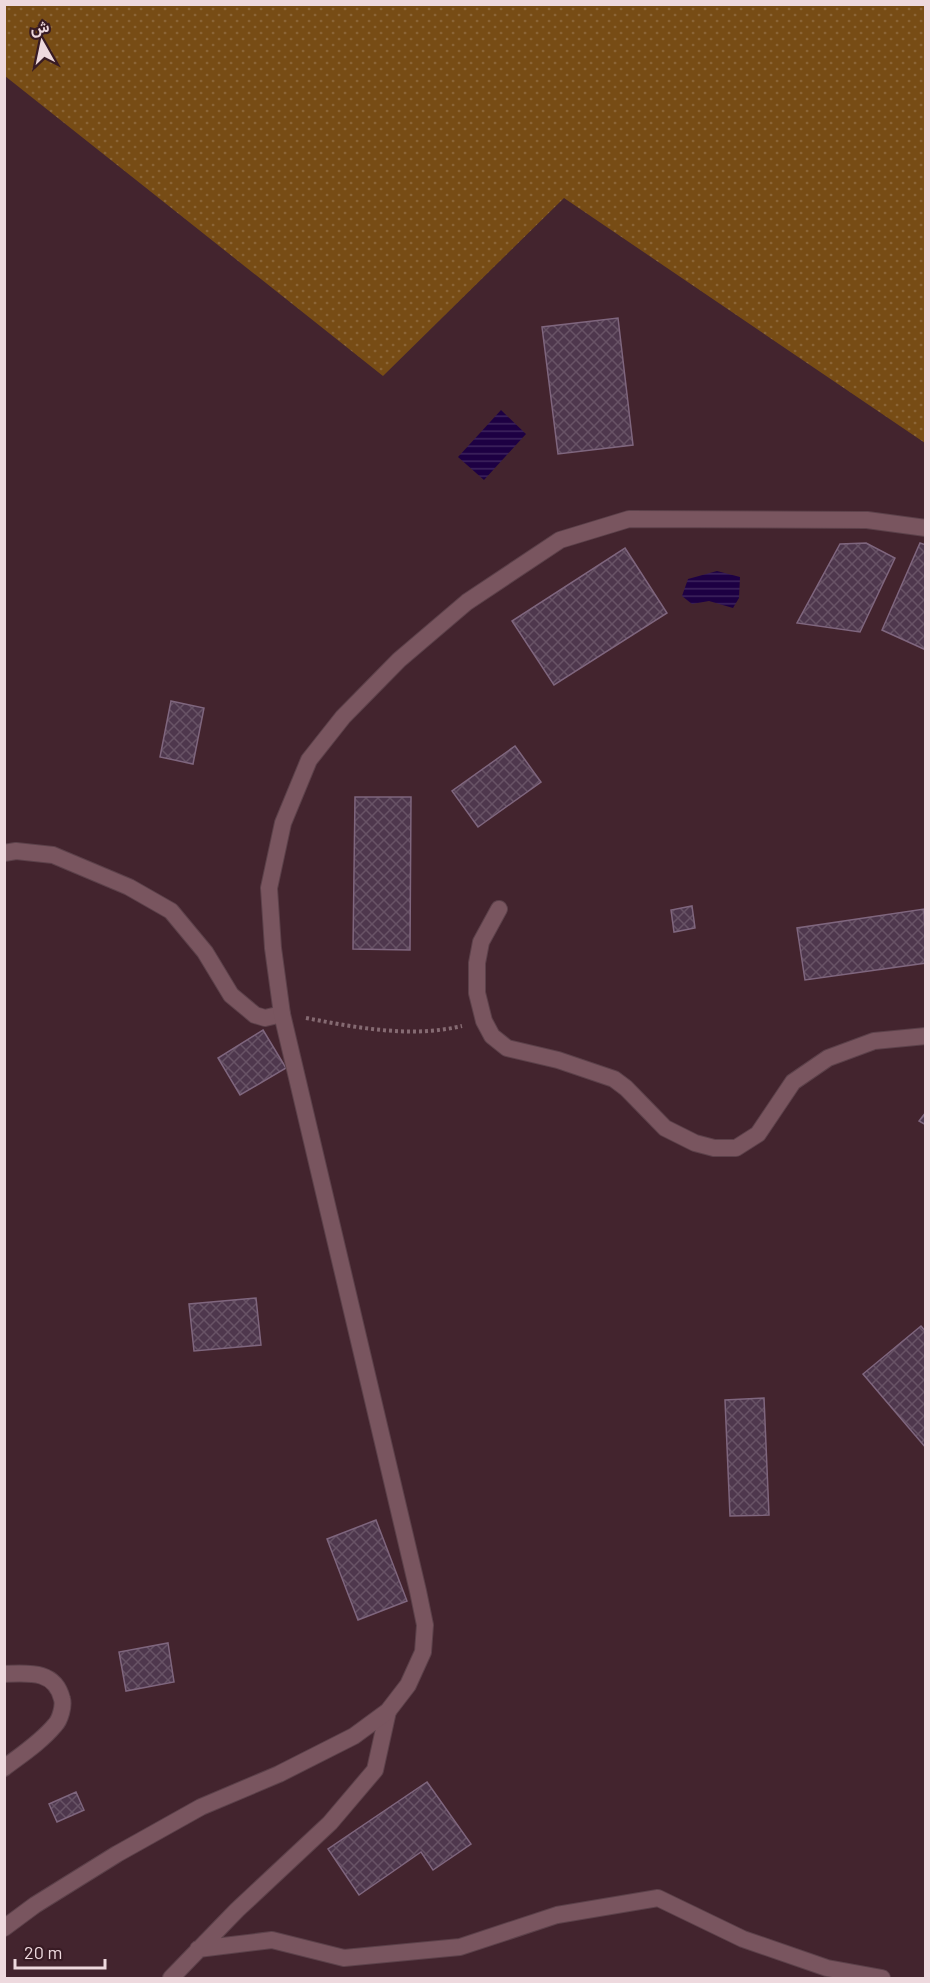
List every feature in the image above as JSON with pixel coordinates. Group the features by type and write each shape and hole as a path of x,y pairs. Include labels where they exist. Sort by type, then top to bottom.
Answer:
{"street":[{"path":"4,1928 35,1905 117,1854 201,1807 279,1774 354,1736 388,1712 408,1685 423,1652 425,1625 282,1014 273,948 269,888 283,824 309,760 343,717 399,660 467,602 560,540 629,519 867,520 926,528"},
{"path":"4,853 16,851 53,855 129,886 171,911 205,952 231,995 255,1015 266,1018 282,1014"},
{"path":"499,909 481,942 477,963 477,993 484,1021 492,1036 507,1048 558,1060 615,1079 665,1128 694,1143 714,1148 736,1148 758,1134 792,1082 828,1058 874,1041 926,1036"},
{"path":"4,1674 31,1673 46,1677 59,1686 63,1703 57,1724 4,1768"},
{"path":"171,1978 198,1949 330,1823 375,1770 388,1712"},
{"path":"198,1949 272,1940 344,1958 460,1947 557,1915 658,1898 743,1939 826,1968 882,1978"}],"path":[{"path":"282,1014 377,1031 445,1030 484,1021"}],"shaded area":[{"path":"4,5 925,5 925,443 564,198 383,376 5,76"},
{"path":"501,410 526,434 484,480 458,457"},
{"path":"717,571 740,577 739,598 733,608 709,601 692,604 682,596 688,579"}],"building":[{"path":"618,318 633,445 558,454 542,327"},
{"path":"866,543 895,558 860,632 797,623 840,544"},
{"path":"920,543 926,545 926,650 882,630"},
{"path":"625,548 667,613 554,685 512,621"},
{"path":"171,701 204,708 193,764 160,757"},
{"path":"515,746 541,782 478,827 452,791"},
{"path":"355,797 411,797 410,950 353,949"},
{"path":"692,906 695,928 674,932 671,910"},
{"path":"924,909 926,963 805,980 797,928"},
{"path":"263,1030 286,1068 240,1095 218,1058"},
{"path":"926,1112 926,1125 919,1121"},
{"path":"256,1298 261,1345 194,1351 189,1304"},
{"path":"921,1326 926,1332 926,1448 863,1374"},
{"path":"764,1398 769,1515 730,1516 725,1400"},
{"path":"376,1520 407,1601 358,1620 327,1539"},
{"path":"168,1643 174,1682 126,1691 119,1652"},
{"path":"427,1782 471,1844 433,1870 421,1852 359,1895 328,1849"},
{"path":"76,1792 84,1810 57,1822 49,1804"}]}
